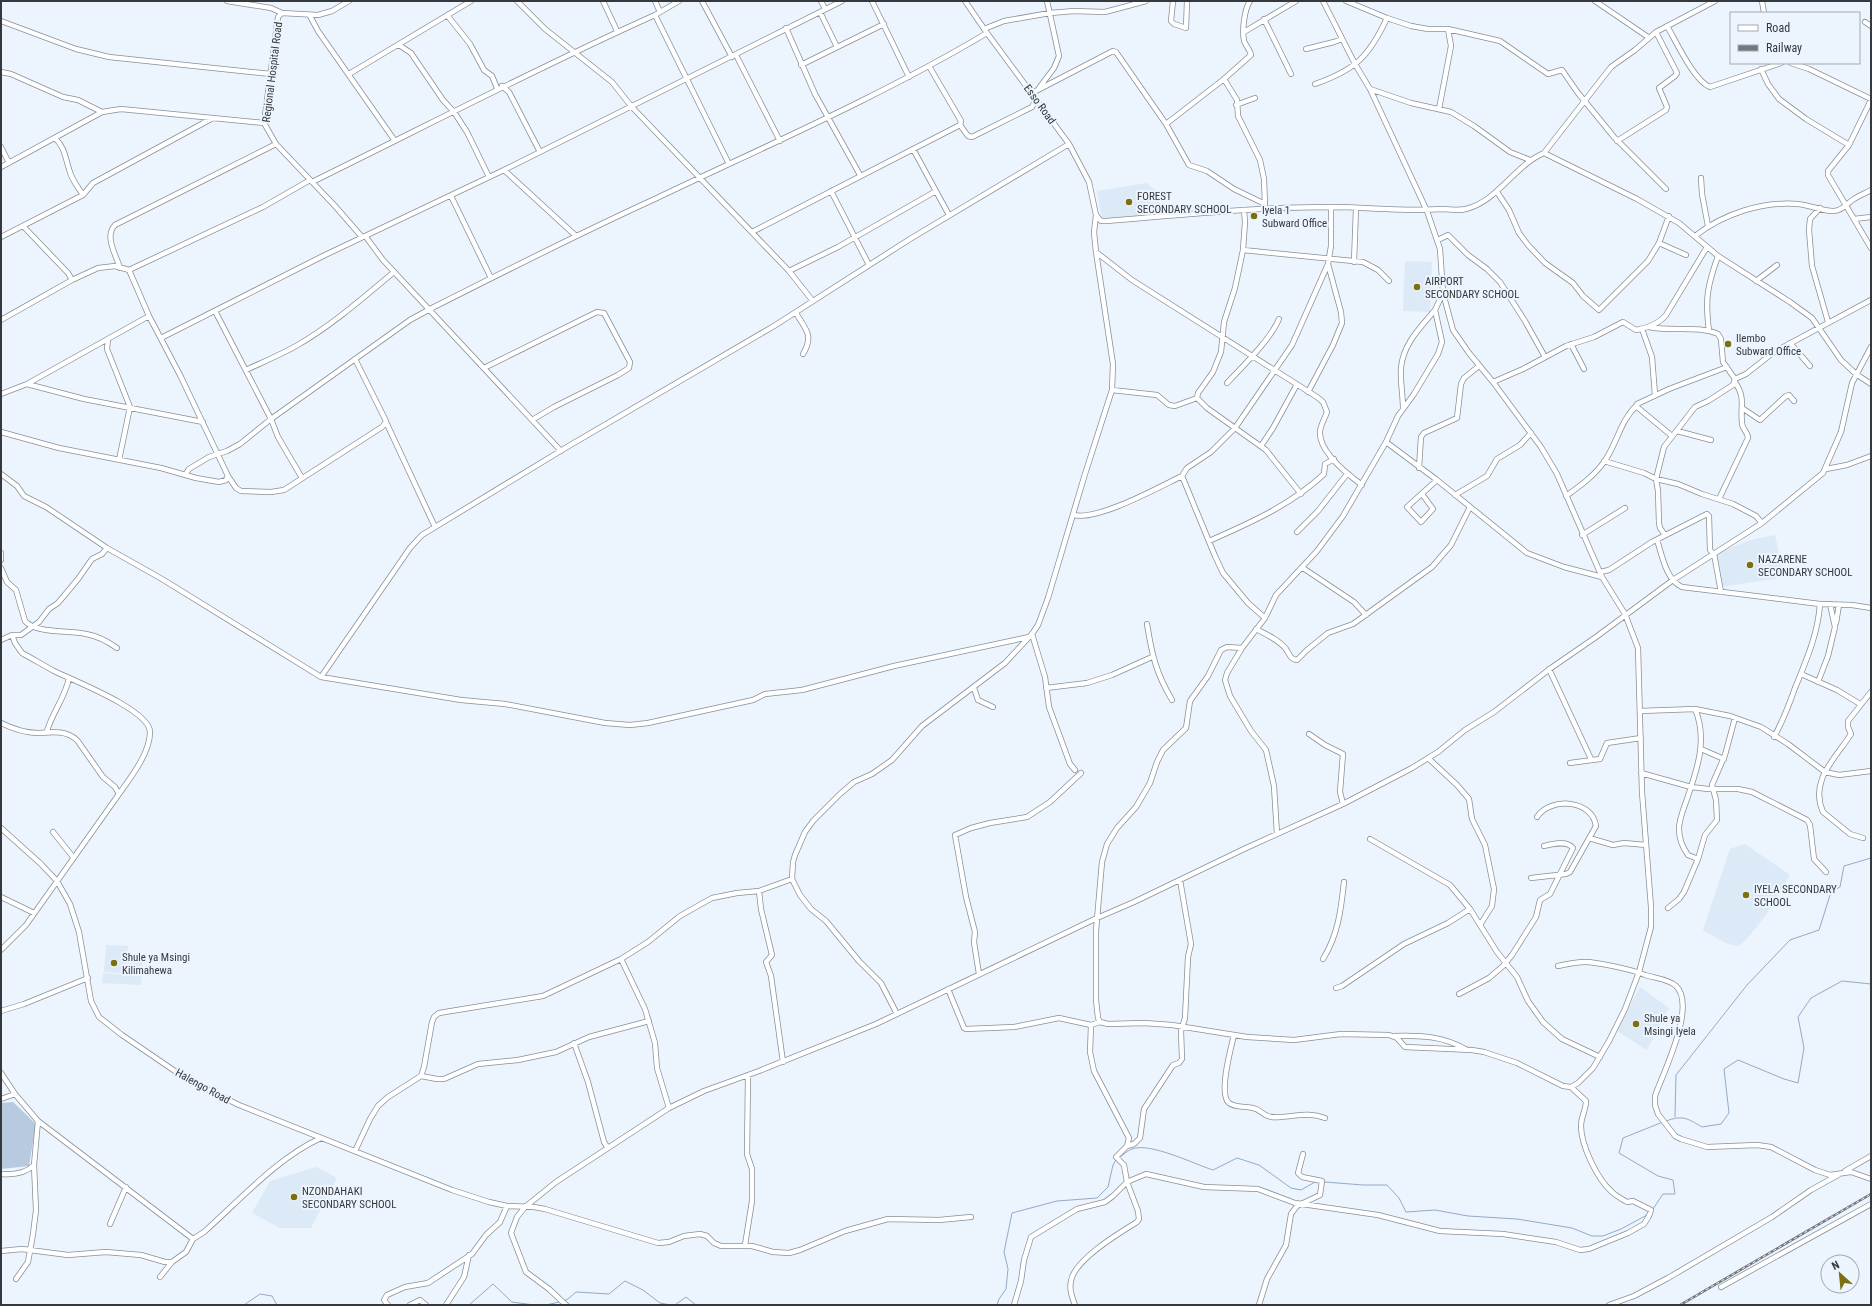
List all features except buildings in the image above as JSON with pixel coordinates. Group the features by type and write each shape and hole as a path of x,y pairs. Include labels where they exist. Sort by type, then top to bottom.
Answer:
{"street":[{"path":"227,1 271,8 282,13"},
{"name":"Regional Hospital Road","path":"349,1 332,11 310,16 282,13 278,17 264,123 276,144 364,237 394,272 430,309 508,396 561,451"},
{"path":"349,74 471,1"},
{"path":"517,1 545,30 612,82 631,106 789,271 812,300"},
{"path":"603,1 617,32"},
{"path":"655,1 660,12"},
{"path":"1,320 72,280 98,268 109,266 129,270 454,112 500,87 655,15 679,1"},
{"path":"702,1 780,141"},
{"path":"821,1 826,9"},
{"path":"161,338 686,80 786,28 842,1"},
{"path":"872,1 909,77"},
{"name":"Esso Road","path":"792,879 795,855 813,821 854,782 872,774 892,760 922,726 1005,663 1038,625 1048,598 1087,467 1112,390 1113,364 1096,252 1094,232 1096,216 1089,182 1069,144 985,31 965,1"},
{"path":"1037,90 1054,68 1059,56 1047,1"},
{"path":"185,474 195,465 209,457 218,455 240,444 271,419 410,320 576,236 780,141 827,116 909,77 985,31 1004,22 1050,13 1074,11 1105,12 1146,1"},
{"path":"1173,1 1171,21 1174,24 1186,28 1187,1"},
{"path":"1166,124 1251,56 1244,42 1247,7 1250,1"},
{"path":"1244,32 1296,1"},
{"path":"1323,1 1355,64 1370,89 1427,210 1438,240 1443,293 1452,330 1541,447 1566,496 1582,535 1601,574 1626,614 1633,632 1638,654 1641,773 1652,917 1648,944 1625,1009 1600,1057 1589,1073 1571,1087"},
{"path":"1346,1 1387,18 1422,28 1448,29 1500,41 1548,74 1562,70 1583,100 1617,141 1666,189"},
{"path":"1595,1 1648,37"},
{"path":"1096,216 1101,221 1107,221 1244,210 1331,207 1427,210 1468,208 1497,192 1530,160 1544,153 1583,100 1611,67 1635,50 1648,37 1713,1"},
{"path":"1762,1 1764,12"},
{"path":"820,12 837,47"},
{"path":"447,15 466,39 482,66 500,87 509,92 540,152"},
{"path":"655,15 729,164"},
{"path":"310,16 318,31 395,141"},
{"path":"1315,84 1344,72 1355,64 1366,53 1380,34 1387,18"},
{"path":"1264,19 1291,74"},
{"path":"1,21 76,49 109,57 271,74"},
{"path":"1865,22 1871,26"},
{"path":"801,65 884,24"},
{"path":"1667,26 1696,74 1707,86 1710,87 1718,85 1777,64"},
{"path":"786,28 801,65 860,175"},
{"path":"1439,109 1451,46 1448,29"},
{"path":"1617,141 1666,110 1667,107 1658,88 1677,73 1656,32"},
{"path":"1306,49 1342,39"},
{"path":"399,45 411,53 443,100 454,112 467,132 489,177"},
{"path":"1032,93 1113,50 1116,52 1166,124 1189,165 1207,171 1234,188 1265,204"},
{"path":"1794,64 1809,69 1871,100 1849,145 1828,173 1828,178 1871,248"},
{"path":"929,66 961,121 960,125 968,136 972,137 1032,107 1036,99"},
{"path":"1761,69 1768,84 1780,99 1806,119 1849,145"},
{"path":"1,72 11,74 63,97 78,100 102,112"},
{"path":"1224,79 1235,96 1238,116 1256,149 1262,165 1266,210"},
{"path":"1370,89 1411,103 1458,115 1510,152 1530,160"},
{"path":"1236,105 1256,98"},
{"path":"1,167 102,112 121,108 212,119 264,123"},
{"path":"1,237 83,195 93,183 212,119"},
{"path":"752,232 860,175 960,125"},
{"path":"55,138 61,144 66,155 71,174 83,195"},
{"path":"120,268 109,236 111,229 115,225 276,144"},
{"path":"321,677 415,542 422,535 561,451 796,313 812,300 949,215 1069,144"},
{"path":"1,146 9,163"},
{"path":"913,149 949,215"},
{"path":"1544,153 1669,216 1718,256 1803,311 1820,328 1842,360 1856,374 1871,384"},
{"path":"504,170 576,236"},
{"path":"1701,178 1702,194 1708,226"},
{"path":"1695,236 1708,226 1723,218 1756,207 1796,204 1833,211 1846,206 1855,198 1871,190"},
{"path":"831,191 869,265"},
{"path":"789,271 811,261 936,191"},
{"path":"1497,192 1509,210 1519,233 1528,245 1544,263 1573,283 1597,310 1602,308 1648,261 1659,243 1669,216"},
{"path":"451,196 491,278"},
{"path":"1308,392 1333,345 1342,323 1341,312 1329,261 1331,207"},
{"path":"1354,262 1356,208"},
{"path":"1820,208 1810,219 1809,230 1814,279 1820,291 1828,322"},
{"path":"1197,398 1198,393 1217,363 1221,352 1224,322 1235,288 1243,250 1244,210"},
{"path":"1854,219 1871,217"},
{"path":"23,226 68,273 72,280"},
{"path":"1438,240 1448,235 1468,255 1493,274 1525,321 1545,357"},
{"path":"1659,243 1686,255"},
{"path":"1493,382 1570,344 1594,337 1623,322 1625,322 1632,329 1642,329 1662,320 1707,247"},
{"path":"1243,250 1371,265 1389,281"},
{"path":"1096,252 1132,280 1251,357 1276,370 1296,386 1323,402 1326,406 1327,412 1319,430 1320,439 1328,454 1347,474 1362,485"},
{"path":"1708,331 1706,304 1707,292 1718,256"},
{"path":"1074,514 1082,516 1106,511 1182,476 1187,468 1211,452 1235,428 1292,345 1329,261"},
{"path":"1756,281 1777,265"},
{"path":"129,270 149,316 228,476 236,488 240,491 255,492 284,490 375,432 386,422"},
{"path":"246,370 296,345 314,334 350,308 394,272"},
{"path":"1402,409 1403,392 1401,370 1403,353 1418,330 1435,310 1443,293"},
{"path":"1665,535 1660,528 1656,479 1662,453 1672,436 1695,407 1708,401 1768,356 1820,328 1828,322 1871,300"},
{"path":"1277,834 1274,786 1266,750 1237,710 1227,688 1227,673 1242,648 1265,618 1276,595 1303,568 1331,534 1362,485 1386,442 1402,409 1414,394 1442,347 1441,333 1435,310"},
{"path":"215,311 271,419 278,437 302,478"},
{"path":"484,368 597,312 604,313 630,362 629,368 532,420"},
{"path":"796,313 809,336 809,341 803,354"},
{"path":"1,394 27,384 149,316"},
{"path":"1227,383 1251,357 1279,319"},
{"path":"1649,327 1666,330 1708,331 1718,334 1720,337 1722,358 1742,394 1741,424 1747,433 1748,438 1718,499"},
{"path":"1642,329 1652,357 1655,395"},
{"path":"108,340 107,349 130,407 119,460"},
{"path":"1790,343 1810,366"},
{"path":"1570,344 1584,369"},
{"path":"566,1305 549,1289 526,1272 510,1233 517,1217 525,1207 573,1170 669,1108 704,1091 854,1034 1097,918 1343,804 1428,758 1465,730 1494,712 1549,669 1645,602 1673,580 1762,523 1784,507 1823,473 1841,432 1850,388 1871,347"},
{"path":"355,359 436,527"},
{"path":"1419,468 1421,437 1424,434 1457,418 1461,384 1464,378 1479,366"},
{"path":"1566,496 1587,480 1604,462 1613,446 1618,431 1637,405 1655,395 1727,367"},
{"path":"27,384 84,399 202,422"},
{"path":"1261,446 1273,428 1296,386"},
{"path":"1112,390 1157,396 1168,405 1175,406 1197,398"},
{"path":"1742,408 1760,420 1786,396 1789,395 1794,401"},
{"path":"1197,398 1207,408 1261,446 1301,494"},
{"path":"1637,405 1656,424 1672,436"},
{"path":"1677,430 1711,440"},
{"path":"1,432 59,448 219,482 226,480 228,476"},
{"path":"1455,494 1487,476 1497,459 1520,445 1531,434"},
{"path":"1386,442 1419,468 1438,480 1527,553 1564,568 1601,574 1665,535 1701,516 1708,515 1710,550 1714,554 1721,592"},
{"path":"1826,469 1847,465 1871,456"},
{"path":"1209,541 1258,519 1301,494 1324,474 1324,464 1334,459"},
{"path":"1604,462 1644,473 1656,479 1678,484 1718,499 1756,516 1762,523"},
{"path":"1,474 17,486 24,496 46,507 107,548 162,579 321,677 461,700 505,704 605,723 636,725 753,700 765,694 802,690 898,665 1030,636 1042,668 1048,707 1070,764 1075,770"},
{"path":"1297,532 1318,511 1347,474"},
{"path":"1182,476 1223,573 1248,603 1265,618"},
{"path":"1422,494 1433,509 1421,522 1407,509 1422,494 1438,480"},
{"path":"1256,629 1285,648 1290,657 1296,661 1328,633 1353,624 1432,567 1451,545 1470,507"},
{"path":"1582,535 1625,508"},
{"path":"1657,540 1663,559 1673,580 1682,587 1820,604 1871,608"},
{"path":"1,640 12,635 20,635 43,618 49,609 64,596 92,559 102,554 107,548"},
{"path":"1,553 1,560"},
{"path":"1,568 7,582 16,590 25,621 32,626 96,636 108,641 117,648"},
{"path":"1303,568 1354,602 1366,615"},
{"path":"1774,736 1786,715 1812,647 1820,604"},
{"path":"1830,604 1835,627"},
{"path":"1818,682 1828,656 1839,605"},
{"path":"1147,624 1152,657 1161,680 1172,700"},
{"path":"1,950 26,925 137,769 147,745 150,732 149,726 132,710 22,653 15,643 12,635"},
{"path":"1100,1022 1098,1018 1096,1000 1097,918 1102,862 1107,844 1117,828 1136,807 1150,783 1156,762 1163,750 1186,728 1190,701 1208,676 1220,650 1227,647 1242,648"},
{"path":"1046,688 1087,683 1112,675 1152,657"},
{"path":"1549,669 1591,759"},
{"path":"1801,674 1838,690 1860,704"},
{"path":"48,731 54,710 65,694 69,678"},
{"path":"974,688 978,700 993,707"},
{"path":"1863,838 1850,834 1823,812 1820,783 1825,772 1851,735 1848,723 1860,704 1871,692"},
{"path":"1640,711 1695,709 1735,718 1761,727 1788,744 1825,772 1839,775 1871,771"},
{"path":"1695,709 1700,723 1701,749 1681,817 1679,830 1686,852 1692,858 1698,859"},
{"path":"1668,908 1684,892 1698,859 1705,835 1717,820 1716,800 1713,789 1714,777 1724,759 1735,718"},
{"path":"1,723 28,732 48,731 66,733 77,740 103,777 115,787 119,794"},
{"path":"1309,734 1325,745 1343,754 1340,792 1343,804"},
{"path":"1570,763 1601,758 1607,743 1641,738"},
{"path":"1701,749 1724,759"},
{"path":"1428,758 1457,785 1469,800 1474,823 1484,845 1494,889 1492,906 1480,925"},
{"path":"979,974 974,942 975,932 966,897 955,835 971,828 990,823 1027,817 1042,809 1081,773"},
{"path":"1641,773 1691,787 1738,789 1752,792 1807,820 1810,824 1814,859 1826,872"},
{"path":"1530,878 1566,874 1570,872 1590,838 1596,824 1590,814 1581,807 1561,803 1543,810 1537,817"},
{"name":"Halengo Road","path":"1,828 41,864 57,881 70,904 79,932 94,1008 99,1017 122,1035 204,1089 239,1106 452,1190 488,1202 507,1206 546,1209 653,1242 663,1243 684,1236 700,1234 707,1236 715,1244 721,1246 745,1245 773,1252 789,1253 800,1250 845,1230 888,1219 939,1220 971,1217"},
{"path":"53,832 73,857"},
{"path":"1590,838 1613,845 1628,843 1646,845"},
{"path":"1370,839 1441,879 1455,891 1470,909 1505,963 1517,977 1528,1001 1543,1022 1562,1039 1600,1057"},
{"path":"1458,994 1494,974 1505,963 1536,917 1540,900 1550,894 1572,853 1573,846 1558,843 1544,846"},
{"path":"355,1151 370,1119 378,1106 388,1097 421,1076 432,1022 434,1017 439,1013 543,996 621,960 648,942 680,916 703,902 737,893 759,891 792,879 811,909 826,921 859,961 882,983 896,1014"},
{"path":"1075,1305 1071,1294 1071,1280 1078,1267 1112,1237 1139,1220 1138,1211 1126,1182 1124,1164 1116,1157 1127,1146 1134,1144 1140,1138 1144,1109 1173,1065 1181,1061 1182,1026 1185,1018 1190,944 1180,880"},
{"path":"1323,960 1335,936 1340,919 1344,882"},
{"path":"759,891 761,909 772,955 766,962 771,976 783,1062"},
{"path":"1,897 34,913"},
{"path":"1336,988 1342,986 1404,944 1441,927 1470,909"},
{"path":"621,960 645,1009 649,1021 655,1043 658,1068 669,1108"},
{"path":"1558,966 1589,962 1639,972 1673,983 1681,992 1683,999 1682,1022 1655,1096 1655,1105 1661,1120 1675,1136 1707,1147 1757,1145 1771,1147 1807,1168 1830,1175 1855,1173 1871,1179"},
{"path":"1,1011 24,1004 88,978"},
{"path":"948,989 960,1020 966,1029 1019,1026 1046,1019 1059,1018 1091,1025 1100,1022 1108,1024 1144,1023 1182,1026 1234,1035 1294,1040 1340,1034 1439,1038 1457,1044 1467,1050"},
{"path":"421,1076 437,1080 444,1079 478,1064 518,1060 556,1052 589,1037 649,1021"},
{"path":"1091,1025 1090,1052 1093,1067 1126,1131 1129,1138 1127,1146"},
{"path":"1234,1035 1225,1075 1226,1098 1230,1104 1253,1108 1264,1115 1272,1117 1305,1113 1325,1118"},
{"path":"1014,1305 1021,1281 1024,1260 1031,1237 1077,1209 1105,1202 1126,1182 1142,1175 1149,1174 1204,1186 1258,1189 1295,1203 1378,1215 1440,1231 1503,1234 1556,1242 1580,1250 1589,1249 1628,1233 1645,1222 1649,1216 1650,1209 1633,1201 1627,1202 1608,1188 1588,1156 1581,1124 1586,1101 1571,1087 1563,1086 1517,1063 1484,1052 1409,1048 1403,1046 1399,1040 1392,1036"},
{"path":"574,1043 588,1082 602,1138 608,1148"},
{"path":"1,1073 15,1094 38,1121 193,1239"},
{"path":"745,1245 752,1201 752,1169 747,1154 748,1075"},
{"path":"1,1099 15,1094"},
{"path":"16,1279 26,1265 30,1250 36,1210 34,1165 38,1121"},
{"path":"160,1277 172,1262 186,1252 193,1239 204,1232 278,1165 312,1142 321,1138"},
{"path":"1259,1305 1267,1279 1286,1245 1291,1214 1294,1209 1319,1197 1322,1189 1322,1181 1302,1178 1298,1173 1303,1154"},
{"path":"1609,1305 1634,1296 1668,1278 1772,1217 1811,1190 1871,1156"},
{"path":"1,1174 16,1174 24,1172 34,1165"},
{"path":"110,1224 126,1187"},
{"path":"1722,1287 1871,1204"},
{"path":"388,1305 384,1300 388,1295 404,1286 428,1283 469,1256 476,1250 486,1234 500,1222 507,1206"},
{"path":"1,1251 30,1250 64,1254 90,1252 141,1255 151,1256 165,1262 172,1262"},
{"path":"446,1305 464,1277 469,1256"},
{"path":"410,1305 420,1300 426,1305"}],"shaded area":[{"name":"FOREST SECONDARY SCHOOL","path":"1147,183 1157,192 1161,209 1135,216 1102,219 1097,191"},
{"name":"AIRPORT SECONDARY SCHOOL","path":"1405,261 1432,262 1430,312 1403,311"},
{"name":"NAZARENE SECONDARY SCHOOL","path":"1775,535 1784,577 1722,587 1716,554 1750,540"},
{"name":"IYELA SECONDARY SCHOOL","path":"1745,844 1790,875 1766,915 1747,939 1738,946 1725,943 1703,930 1730,849"},
{"path":"106,945 128,946 125,973 104,972"},
{"path":"129,956 143,957 141,985 102,983 103,973 128,975"},
{"path":"1640,987 1669,1008 1647,1050 1617,1031"},
{"path":"13,1102 36,1124 29,1166 1,1169 1,1103"},
{"name":"NZONDAHAKI SECONDARY SCHOOL","path":"316,1167 337,1178 311,1228 280,1228 252,1213 270,1181"}],"waterway":[{"path":"1675,1117 1676,1075 1747,985 1790,940 1819,930 1831,892 1840,887 1844,866 1871,858"},
{"path":"1666,1121 1677,1118 1685,1118 1702,1127 1721,1124 1729,1113 1724,1069 1738,1060 1784,1079 1798,1083 1804,1048 1798,1017 1811,998 1842,981 1871,984"},
{"path":"1653,1209 1663,1194 1675,1194 1673,1180 1658,1176 1619,1153 1623,1138 1663,1122"},
{"path":"1119,1158 1132,1149 1150,1148 1213,1170 1237,1158 1259,1165 1291,1188 1301,1190 1315,1182"},
{"path":"997,1305 1006,1289 1008,1269 1004,1252 1012,1213 1057,1201 1097,1198 1108,1187 1113,1165 1116,1160"},
{"path":"1325,1182 1387,1185 1399,1198 1406,1212 1435,1210 1468,1216 1517,1219 1572,1228 1592,1236 1603,1236 1621,1229 1647,1215"},
{"path":"564,1301 576,1292 609,1294 625,1281 643,1290 660,1303 671,1305"},
{"path":"469,1305 493,1284 512,1302 534,1305"},
{"path":"244,1305 260,1294 272,1296 277,1305"},
{"path":"675,1305 686,1297 696,1305"},
{"path":"546,1305 559,1302"}],"railway":[{"path":"1680,1305 1871,1194"}],"place":[{"name":"FOREST SECONDARY SCHOOL","path":"1129,202"},
{"name":"Iyela 1 Subward Office","path":"1254,216"},
{"name":"AIRPORT SECONDARY SCHOOL","path":"1417,287"},
{"name":"Ilembo Subward Office","path":"1728,344"},
{"name":"NAZARENE SECONDARY SCHOOL","path":"1750,565"},
{"name":"IYELA SECONDARY SCHOOL","path":"1746,895"},
{"name":"Shule ya Msingi Kilimahewa","path":"114,963"},
{"name":"Shule ya Msingi Iyela","path":"1636,1024"},
{"name":"NZONDAHAKI SECONDARY SCHOOL","path":"294,1197"}]}
